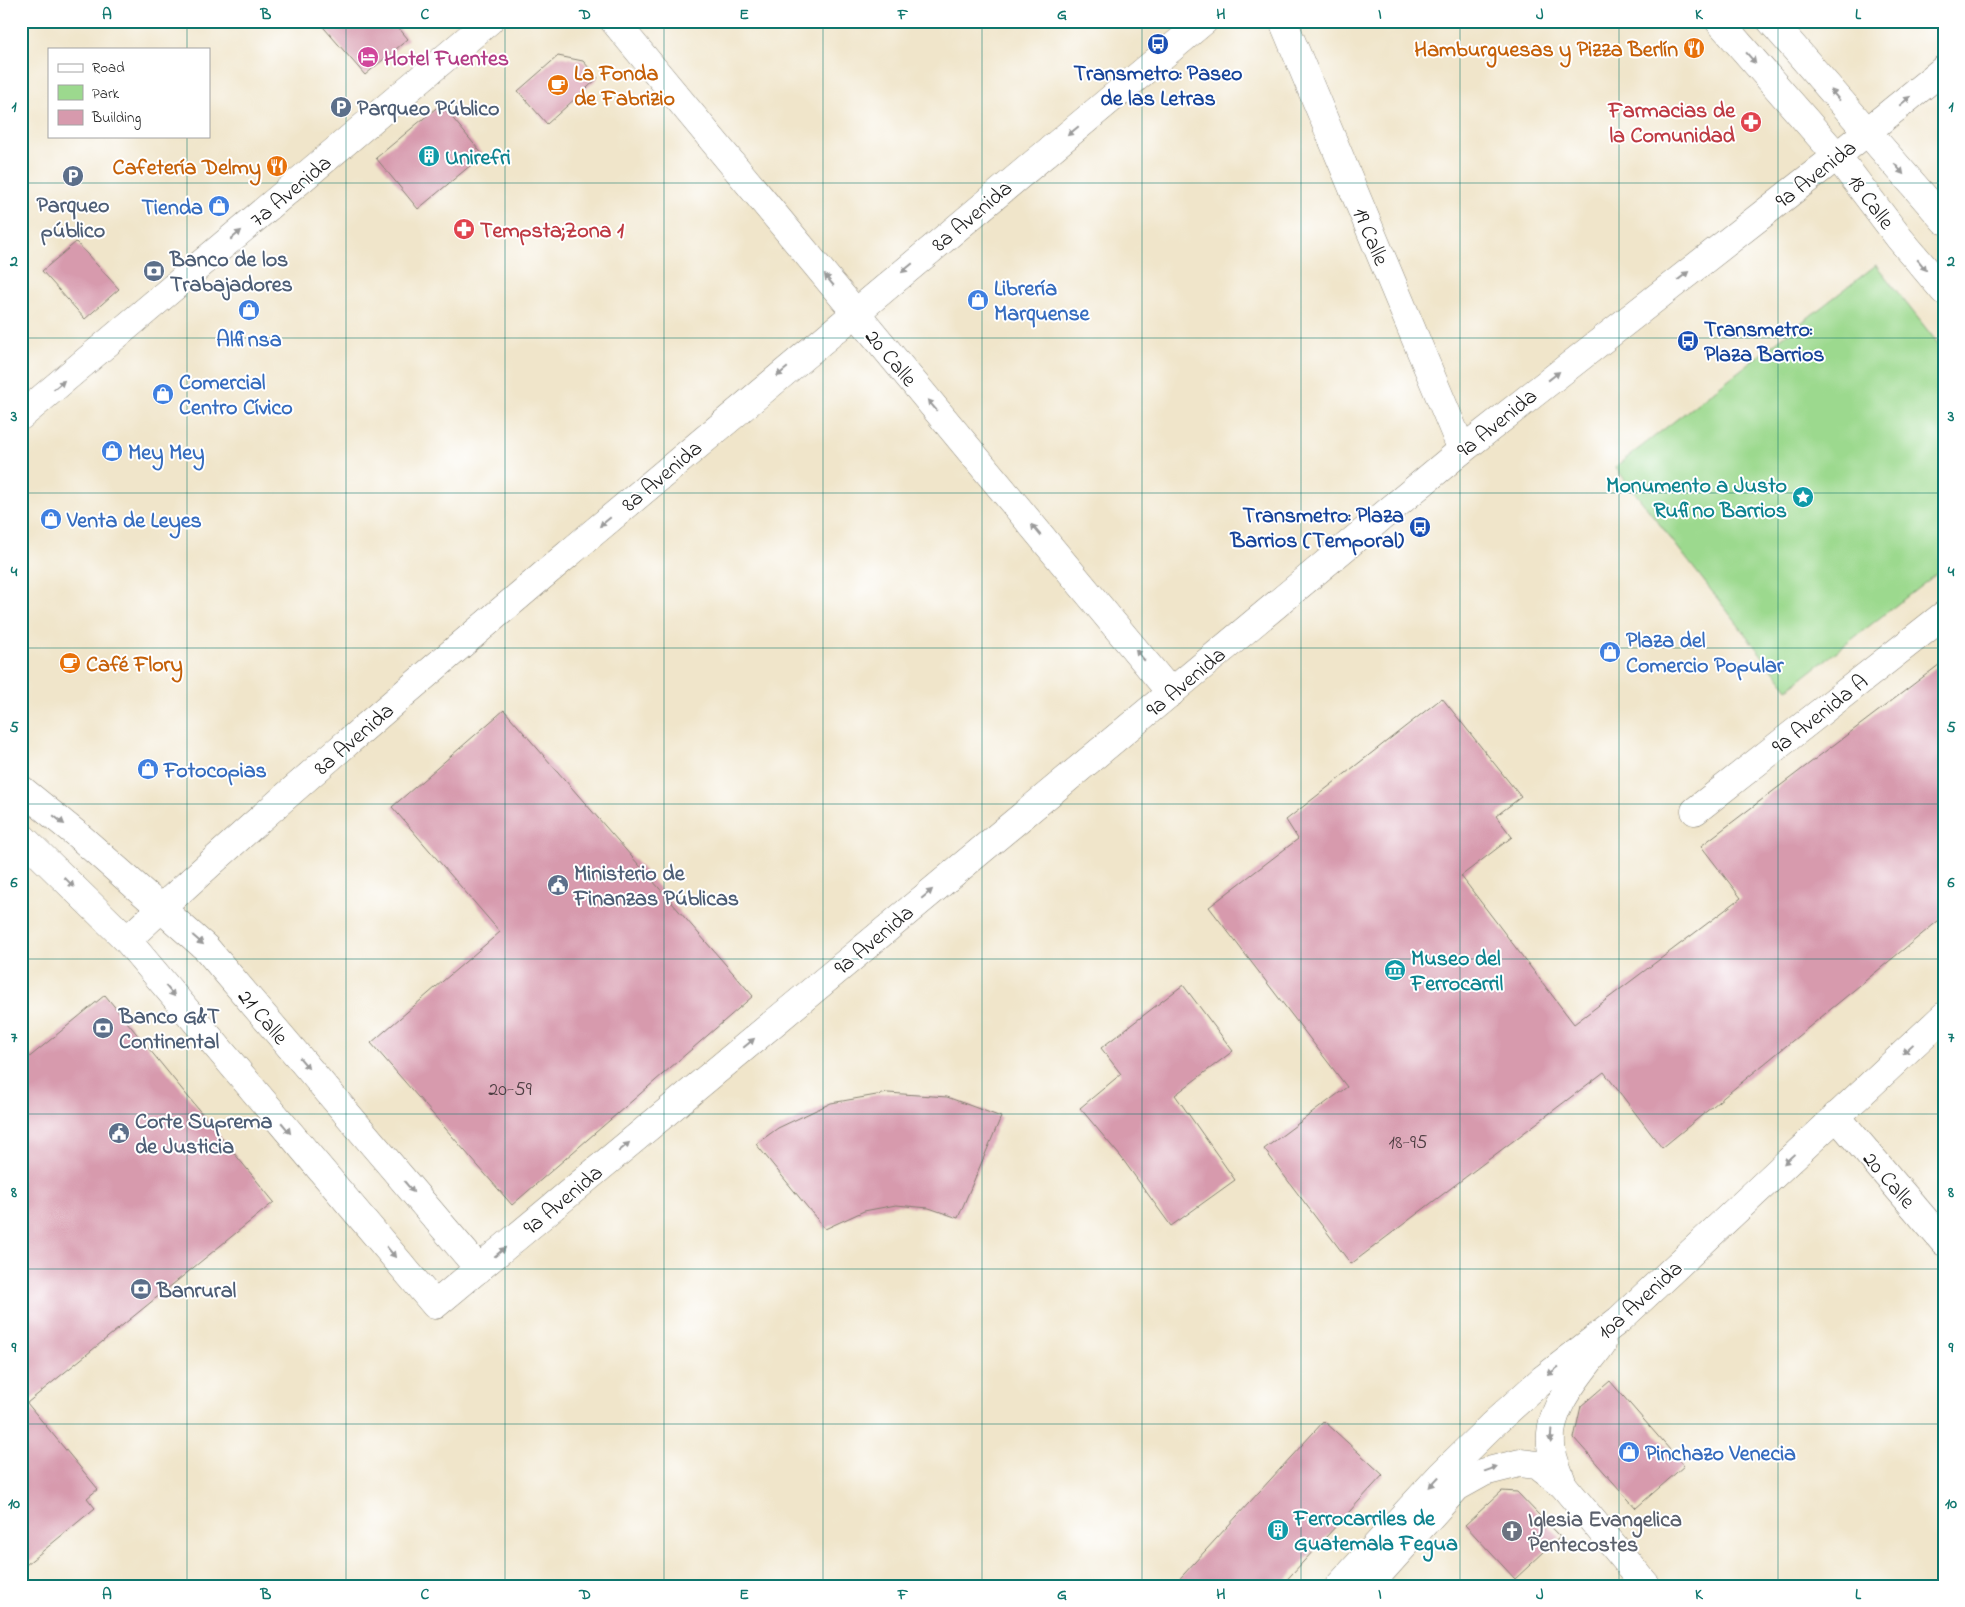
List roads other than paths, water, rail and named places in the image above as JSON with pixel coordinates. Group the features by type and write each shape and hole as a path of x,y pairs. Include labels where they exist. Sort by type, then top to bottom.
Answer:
{"street":[{"name":"7a Avenida","path":"21,416 489,21"},
{"name":"20 Calle","path":"614,21 1171,693"},
{"name":"8a Avenida","path":"127,940 410,687 854,311 1204,21"},
{"name":"19 Calle","path":"1283,21 1462,450"},
{"name":"18 Calle","path":"1719,21 1838,156 1900,239 1944,291"},
{"name":"18 Calle","path":"1771,21 1944,220"},
{"name":"9a Avenida","path":"127,940 436,1305 865,945 1462,450 1838,156 1944,69"},
{"name":"9a Avenida A","path":"1695,811 1944,616"},
{"name":"21 Calle","path":"21,789 80,837 206,948 479,1269"},
{"path":"21,836 127,940"},
{"name":"10a Avenida","path":"1339,1586 1441,1475 1491,1426 1542,1378 1619,1320 1944,1016"},
{"name":"20 Calle","path":"1836,1116 1944,1242"},
{"path":"1563,1485 1552,1452 1552,1422 1564,1398 1619,1320"},
{"path":"1368,1586 1449,1494 1470,1478 1503,1465 1529,1464 1544,1470 1563,1485 1647,1586"}],"place":[{"name":"Transmetro: Paseo de las Letras","path":"1158,44"},
{"name":"Hamburguesas y Pizza Berlín","path":"1694,48"},
{"name":"Hotel Fuentes","path":"368,57"},
{"name":"La Fonda de Fabrizio","path":"558,85"},
{"name":"Parqueo Público","path":"341,107"},
{"name":"Farmacias de la Comunidad","path":"1751,122"},
{"name":"Unirefri","path":"429,156"},
{"name":"Cafetería Delmy","path":"277,166"},
{"name":"Parqueo público","path":"73,176"},
{"name":"Tienda","path":"219,206"},
{"name":"Tempsta;Zona 1","path":"464,229"},
{"name":"Banco de los Trabajadores","path":"154,271"},
{"name":"Librería Marquense","path":"978,300"},
{"name":"Alfinsa","path":"249,310"},
{"name":"Transmetro: Plaza Barrios","path":"1688,341"},
{"name":"Comercial Centro Cívico","path":"163,394"},
{"name":"Mey Mey","path":"112,451"},
{"name":"Monumento a Justo Rufino Barrios","path":"1803,497"},
{"name":"Venta de Leyes","path":"51,519"},
{"name":"Transmetro: Plaza Barrios (Temporal)","path":"1420,527"},
{"name":"Plaza del Comercio Popular","path":"1610,652"},
{"name":"Café Flory","path":"70,663"},
{"name":"Fotocopias","path":"148,769"},
{"name":"Ministerio de Finanzas Públicas","path":"558,885"},
{"name":"Museo del Ferrocarril","path":"1395,970"},
{"name":"Banco G&T Continental","path":"103,1028"},
{"name":"Corte Suprema de Justicia","path":"119,1133"},
{"name":"Banrural","path":"141,1289"},
{"name":"Pinchazo Venecia","path":"1629,1452"},
{"name":"Ferrocarriles de Guatemala Fegua","path":"1278,1530"},
{"name":"Iglesia Evangelica Pentecostes","path":"1512,1531"}]}
